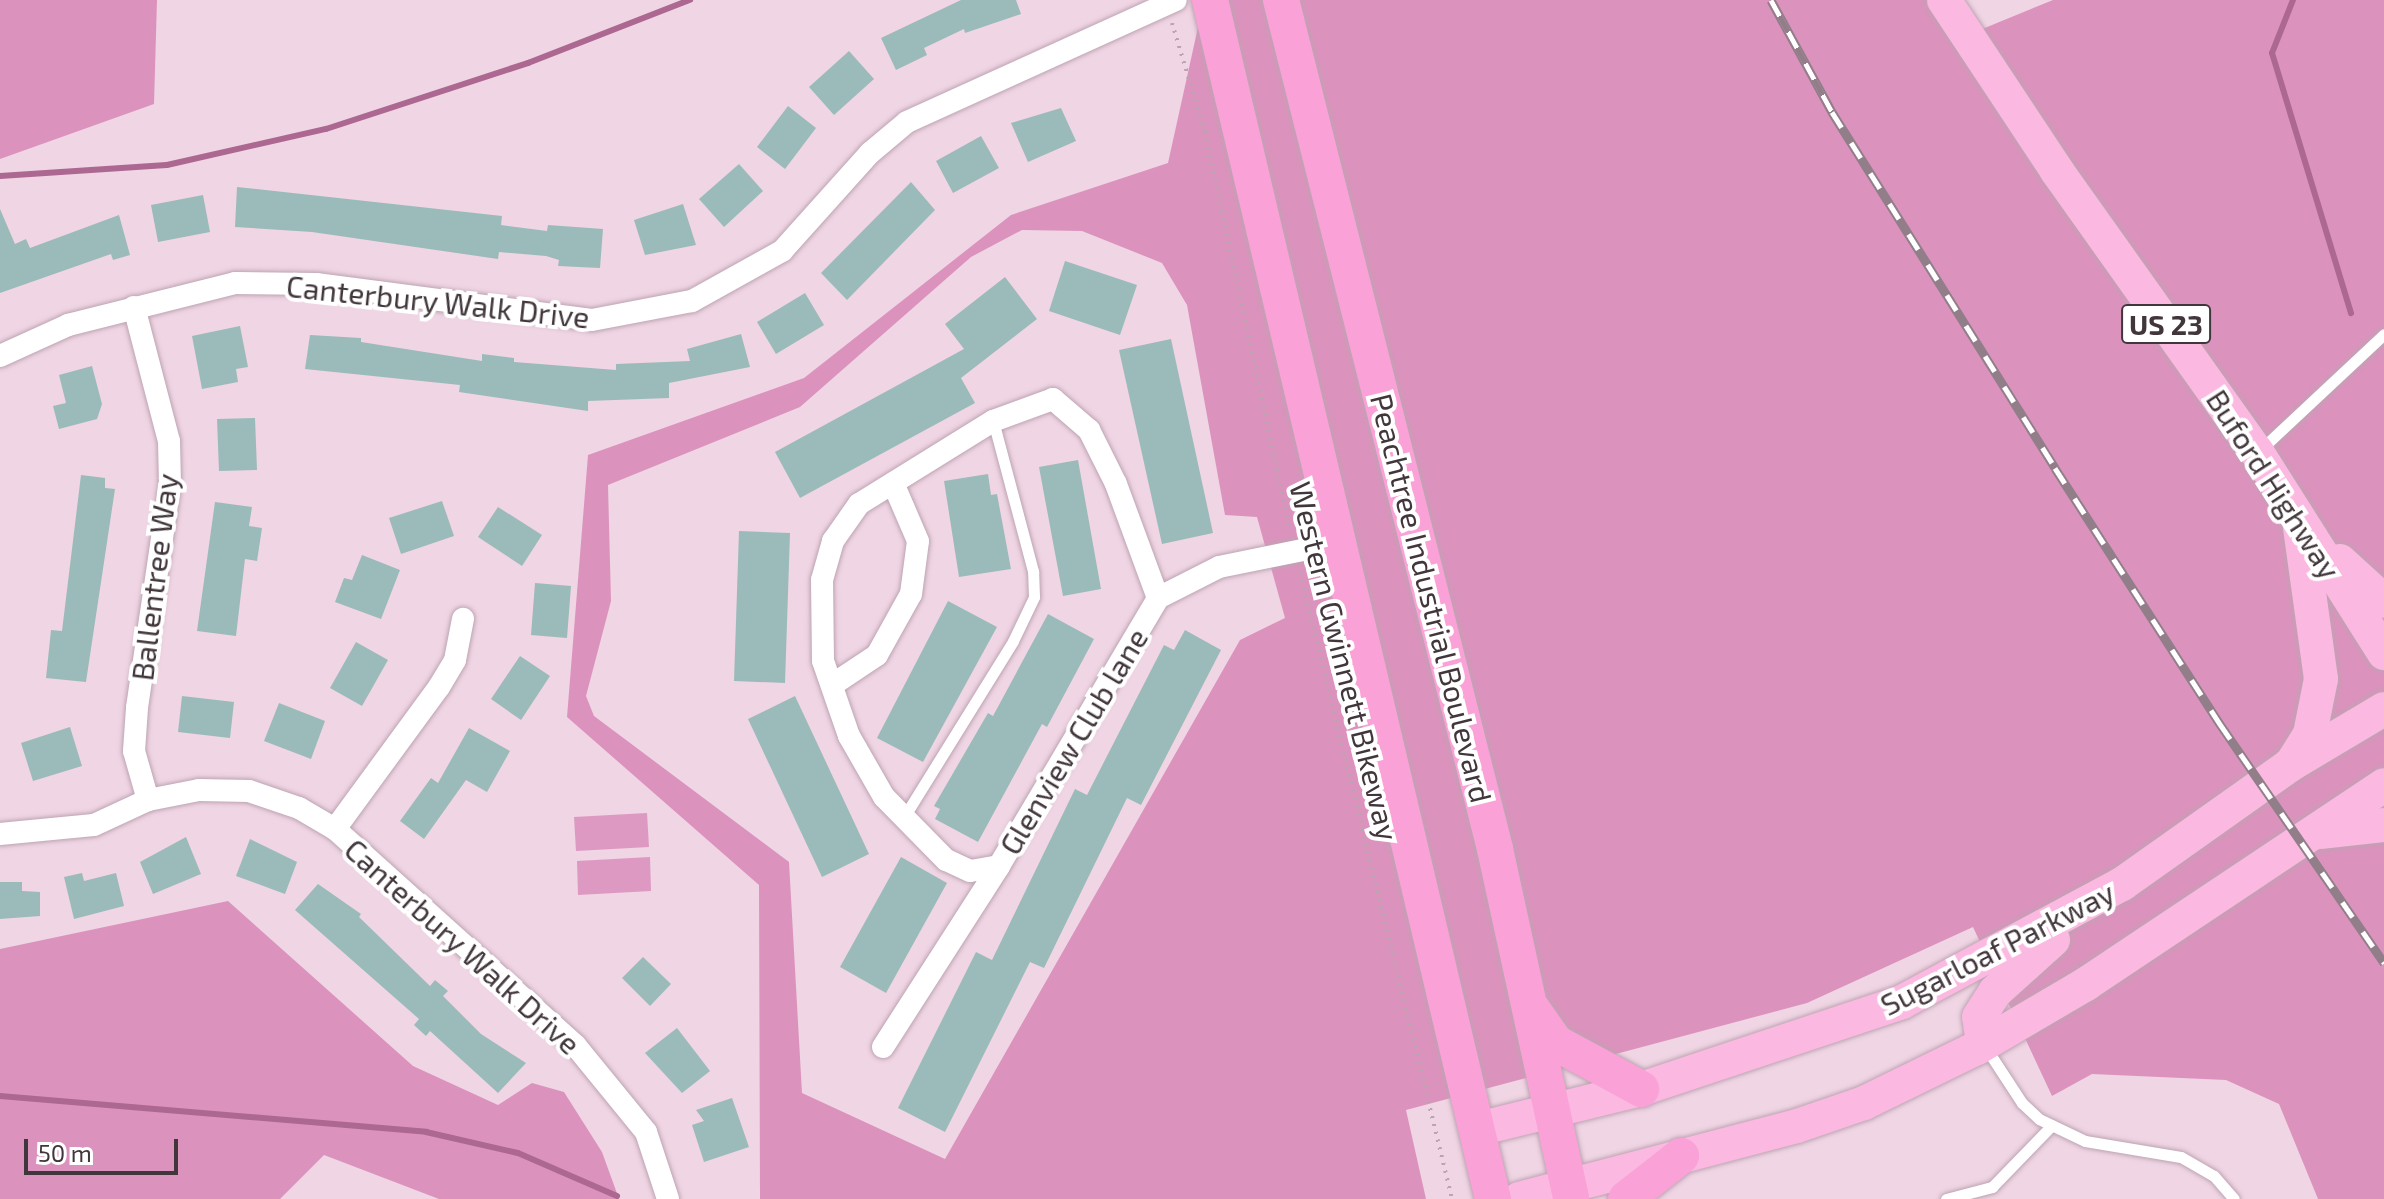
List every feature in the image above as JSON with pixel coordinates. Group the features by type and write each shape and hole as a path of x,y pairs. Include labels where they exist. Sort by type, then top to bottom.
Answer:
{"highway":[{"path":"1210,0 1342,542 1493,1199"},
{"name":"Peachtree Industrial Boulevard","path":"1281,0 1495,849 1549,1113 1569,1192"},
{"path":"1528,1003 1556,1043 1641,1089"},
{"path":"1626,1199 1681,1156"}],"main road":[{"name":"Buford Highway","path":"1944,0 2057,171 2257,452 2384,653"},
{"path":"2303,526 2384,601"},
{"path":"2290,765 2310,734 2321,679 2303,526"},
{"name":"Sugarloaf Parkway","path":"1478,1129 1641,1089 1902,1002 2122,884 2290,765 2384,709"},
{"path":"1519,1199 1569,1192 1864,1103 1983,1044 2086,984 2384,785"},
{"path":"2312,833 2384,825"},
{"path":"1983,1044 1979,1017 1995,992 2122,884"}],"street":[{"name":"Canterbury Walk Drive","path":"0,356 68,325 235,283 316,284 592,320 692,301 782,251 870,153 907,122 1172,2"},
{"name":"Ballentree Way","path":"134,307 169,441 170,484 137,708 134,751 148,800"},
{"path":"999,866 970,871 946,860 884,797 849,736 823,661 822,580 833,541 859,504 993,421 1053,399 1089,430 1116,484 1158,598"},
{"path":"832,685 877,655 911,594 918,541 893,483"},
{"name":"Glenview Club lane","path":"883,1047 999,866 1158,598 1219,567 1342,542"},
{"path":"335,829 439,687 455,660 463,619"},
{"name":"Canterbury Walk Drive","path":"0,834 94,825 148,800 199,790 249,791 275,797 335,829 575,1045 646,1132 668,1199"}],"lane":[{"path":"2257,452 2384,334"},
{"path":"904,817 1013,641 1034,597 1033,571 993,421"},
{"path":"1983,1044 2022,1103 2052,1125 2085,1141 2181,1157 2214,1176 2234,1199"},
{"path":"1946,1199 1992,1187 2052,1125"}],"path":[{"name":"Western Gwinnett Bikeway","path":"1172,2 1205,132 1294,552 1452,1199"}],"shaded area":[{"path":"0,0 157,0 154,104 0,159"},
{"path":"1204,0 1958,0 1975,32 2053,0 2384,0 2384,1199 2318,1199 2279,1104 2226,1080 2092,1074 2052,1096 1973,927 1807,1003 1406,1110 1426,1199 760,1199 759,885 567,717 588,455 804,378 1011,215 1168,163","holes":["1022,230 1082,231 1162,263 1187,305 1225,515 1257,517 1285,618 1240,640 945,1159 802,1093 789,862 594,716 586,696 611,601 608,485 800,407 971,257"]},
{"path":"647,813 649,847 576,851 574,817"},
{"path":"650,857 651,891 578,895 577,861"},
{"path":"228,901 413,1066 498,1105 532,1083 564,1092 602,1152 619,1199 439,1199 324,1155 280,1199 0,1199 0,949"}],"building":[{"path":"961,0 1016,0 1021,14 965,33 964,29 924,48 927,55 896,70 881,38"},
{"path":"849,51 874,79 834,115 809,87"},
{"path":"788,106 816,128 785,169 757,147"},
{"path":"1061,108 1076,141 1028,162 1011,123"},
{"path":"981,136 999,168 953,193 936,161"},
{"path":"739,164 763,191 724,227 699,199"},
{"path":"911,182 935,210 847,300 821,273"},
{"path":"237,187 502,216 501,225 547,231 548,225 603,229 600,268 558,266 559,260 546,256 499,252 498,259 312,232 235,227"},
{"path":"203,195 210,232 158,242 151,205"},
{"path":"683,204 696,245 645,255 634,220"},
{"path":"0,209 15,244 26,239 30,248 119,215 130,255 113,260 111,254 0,293"},
{"path":"1065,261 1137,285 1120,335 1049,311"},
{"path":"1005,277 1037,319 961,378 975,403 800,498 775,452 964,349 945,324"},
{"path":"805,293 824,325 776,354 757,322"},
{"path":"240,326 248,367 236,369 238,382 202,389 192,336"},
{"path":"741,334 750,367 669,383 669,398 588,401 588,411 459,392 460,385 305,369 310,335 361,338 361,342 482,361 482,354 514,358 514,362 616,370 616,364 690,361 687,349"},
{"path":"1171,339 1213,533 1162,544 1119,350"},
{"path":"92,366 102,404 97,419 59,429 53,406 66,403 59,375"},
{"path":"255,418 257,470 219,471 217,419"},
{"path":"1078,460 1101,589 1063,596 1039,467"},
{"path":"988,474 991,495 997,494 1011,569 959,577 944,481"},
{"path":"81,475 105,478 105,488 115,489 86,682 46,678 51,630 62,631"},
{"path":"442,501 454,536 401,554 389,518"},
{"path":"215,502 252,507 249,526 262,528 257,561 245,559 236,636 197,631"},
{"path":"498,507 542,535 522,566 478,537"},
{"path":"739,531 790,533 785,683 734,681"},
{"path":"362,555 400,570 381,619 335,602 344,578 352,580"},
{"path":"535,583 571,586 567,638 531,635"},
{"path":"948,601 997,627 923,762 877,738"},
{"path":"1048,614 1094,639 1047,727 1042,724 978,842 935,819 940,809 934,806 988,713 993,716"},
{"path":"1185,630 1221,650 1141,805 1127,798 1044,968 1030,962 945,1132 898,1108 976,952 992,960 1075,789 1087,795 1164,645 1174,650"},
{"path":"356,642 388,660 362,706 330,688"},
{"path":"520,656 550,676 521,720 491,699"},
{"path":"182,696 234,702 230,738 178,732"},
{"path":"795,696 869,854 822,877 748,719"},
{"path":"279,703 325,721 311,759 264,741"},
{"path":"70,727 82,766 33,781 21,743"},
{"path":"469,728 510,751 487,792 466,780 424,839 400,821 431,778 438,783"},
{"path":"186,837 201,874 153,894 140,862"},
{"path":"250,839 297,862 285,894 236,876"},
{"path":"901,857 947,883 886,993 840,967"},
{"path":"82,873 84,881 116,873 124,906 74,919 64,877"},
{"path":"0,882 22,882 22,891 40,892 40,916 0,919"},
{"path":"318,884 361,914 359,917 430,986 435,980 448,991 443,996 481,1034 526,1063 498,1093 430,1031 426,1036 414,1025 419,1019 295,910"},
{"path":"643,957 671,984 650,1006 622,978"},
{"path":"677,1028 710,1071 682,1093 645,1053"},
{"path":"732,1098 749,1147 704,1162 692,1125 704,1121 696,1110"}],"waterway":[{"path":"0,176 167,165 326,129 528,63 690,0"},
{"path":"2293,0 2272,53 2351,313"},
{"path":"0,1096 426,1132 518,1153 617,1196"}],"railway":[{"path":"1771,0 1832,112 2055,468 2220,724 2384,963"}]}
